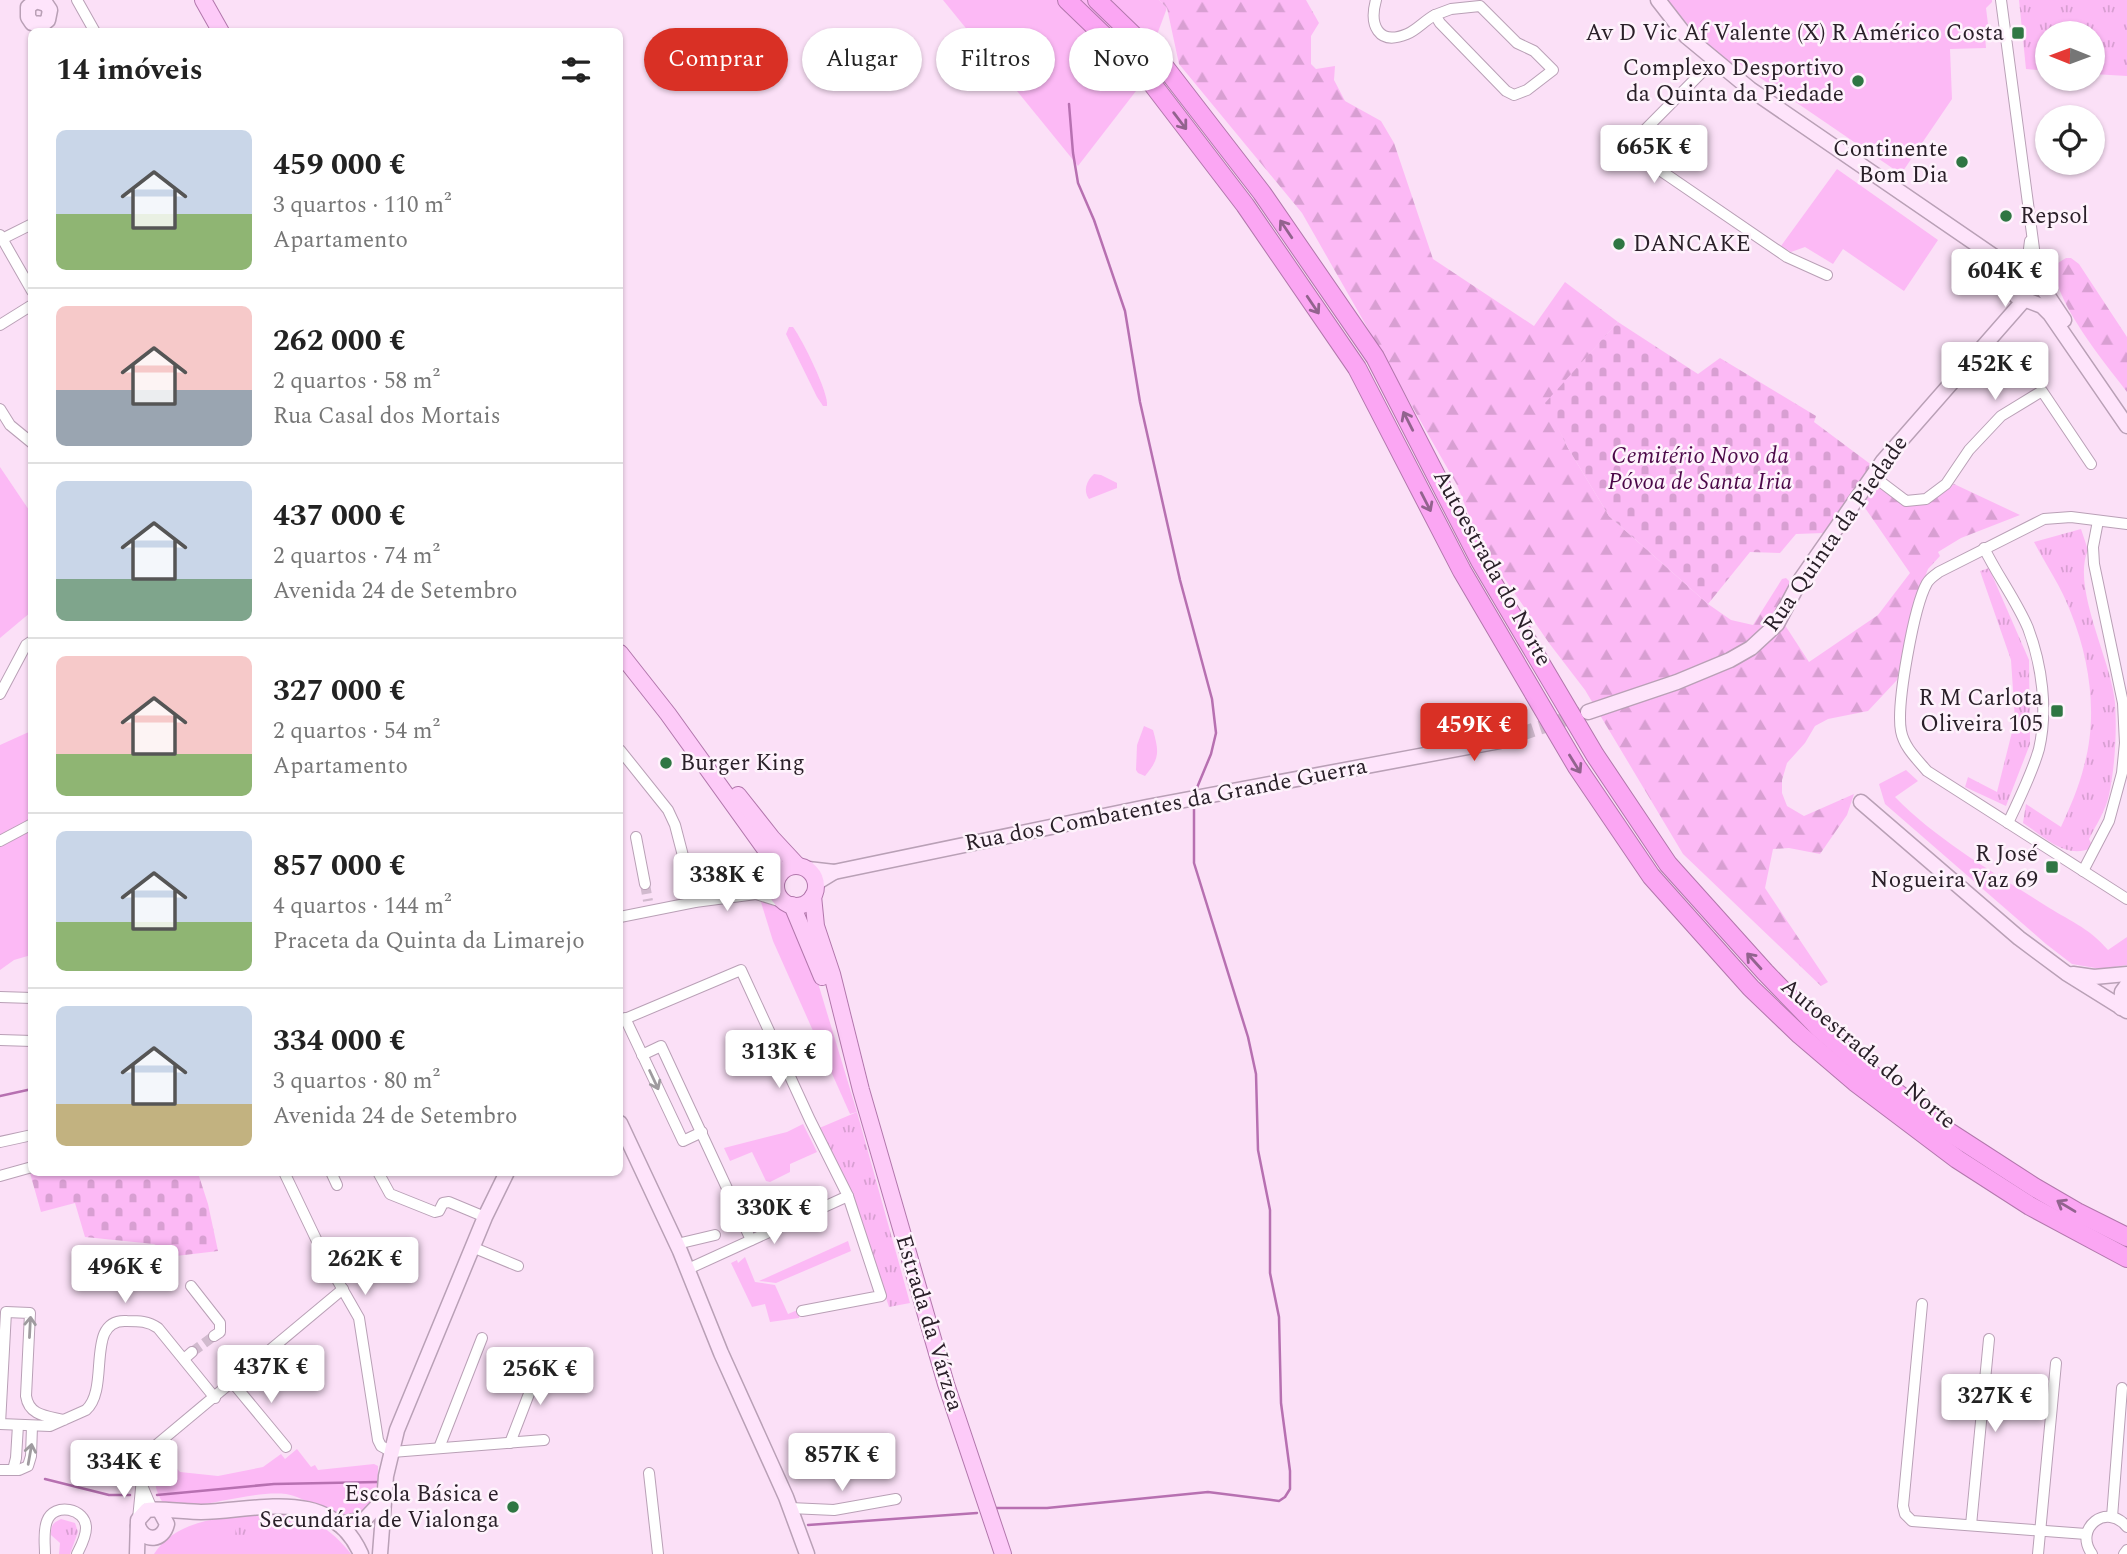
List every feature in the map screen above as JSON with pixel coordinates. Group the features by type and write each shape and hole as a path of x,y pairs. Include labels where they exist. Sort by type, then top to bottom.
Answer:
{"highway":[{"name":"Autoestrada do Norte","path":"1067,0 1147,77 1245,205 1357,368 1462,571 1577,767 1651,876 1751,988 1855,1082 1957,1159 2030,1206 2127,1258"},
{"name":"Autoestrada do Norte","path":"1097,0 1161,62 1262,193 1375,358 1480,561 1595,755 1668,864 1820,1029 1869,1072 1948,1132 2034,1187 2127,1237"}],"main road":[{"path":"203,0 219,28"},
{"name":"Estrada da Várzea","path":"623,657 668,714 772,860 778,877 777,893 789,904 822,976 861,1090"},
{"name":"Estrada da Várzea","path":"668,714 705,753 772,838 809,878 816,926 832,974 861,1090 946,1384 1003,1554"},
{"path":"778,877 789,867 809,878 804,904 789,904"}],"street":[{"path":"78,0 93,28"},
{"path":"1376,0 1373,23 1380,33 1391,38 1409,34 1424,20 1435,15 1451,9 1480,6 1503,32 1534,51 1553,71 1527,90 1514,95 1506,91 1435,15"},
{"path":"1658,0 1686,36 1750,89 1995,257 2012,263 2032,277 2127,414"},
{"path":"2001,0 2031,234 2037,259 2032,277 2036,296 2020,294"},
{"path":"44,2 50,16 45,28 32,23 28,17 28,7 44,2"},
{"path":"1713,61 1625,150 1651,164 1787,257 1827,275"},
{"path":"28,226 1,237 28,285"},
{"path":"1995,257 2020,294 2042,306 2049,314 2127,426"},
{"path":"2020,294 2017,276 2032,277"},
{"name":"Rua Quinta da Piedade","path":"1588,712 1730,660 1751,648 1777,624 1801,579 1883,461 2006,317 2020,294"},
{"path":"0,326 28,308"},
{"path":"1873,476 1906,501 1926,499 1946,484 1969,450 2001,416 2042,391 2091,464"},
{"path":"0,409 10,425 28,440"},
{"path":"2127,524 2071,517 2044,519 1939,572 1928,581 1920,602 1899,710 1901,732 1908,750 1927,771 2127,899"},
{"path":"2082,871 2109,821 2122,773 2125,743 2123,703 2096,582 2093,547 2098,521"},
{"path":"1984,548 2027,626 2040,674 2043,723 2038,751 2008,823"},
{"path":"0,694 28,644"},
{"name":"Rua dos Combatentes da Grande Guerra","path":"809,878 1147,807 1500,741"},
{"path":"623,754 668,810 675,825 695,902"},
{"path":"1861,802 2019,938 2066,973 2125,1008"},
{"path":"0,841 28,826"},
{"path":"636,837 645,884"},
{"path":"756,894 778,877"},
{"path":"623,916 649,906 756,894 789,904"},
{"path":"623,1019 741,970 810,1121 848,1196 881,1296 802,1311"},
{"path":"2066,973 2094,977 2127,974"},
{"path":"2125,1008 2122,992 2127,985"},
{"path":"0,997 28,998"},
{"path":"623,1021 683,1141 702,1132"},
{"path":"0,1040 28,1041"},
{"path":"642,1055 661,1046 751,1240"},
{"path":"623,1129 688,1269 807,1554"},
{"path":"0,1142 28,1136"},
{"path":"0,1175 28,1168"},
{"path":"286,1176 360,1325 381,1446 392,1452 544,1440"},
{"path":"333,1176 337,1185"},
{"path":"380,1176 393,1196 435,1212 440,1210 443,1203 449,1202 485,1217"},
{"path":"380,1554 384,1498 397,1430 472,1247 506,1176"},
{"path":"688,1269 848,1196"},
{"path":"677,1244 715,1236"},
{"path":"472,1247 518,1266"},
{"path":"191,1286 220,1323 220,1332 215,1335"},
{"path":"137,1554 143,1468 155,1446 343,1289"},
{"path":"1922,1304 1903,1506 1905,1514 1912,1521 2086,1534"},
{"path":"64,1420 38,1414 28,1404 26,1396 30,1313 6,1312 0,1424 50,1426 64,1420 86,1410 95,1399 102,1338 112,1323 120,1320 150,1323 158,1328 188,1355 215,1398"},
{"path":"439,1448 482,1338"},
{"path":"1971,1525 1989,1339"},
{"path":"510,1443 542,1360"},
{"path":"2038,1554 2056,1363"},
{"path":"233,1383 286,1447"},
{"path":"2112,1517 2122,1388"},
{"path":"13,1470 18,1425"},
{"path":"0,1469 24,1468 30,1461 33,1426"},
{"path":"649,1473 658,1554"},
{"path":"141,1482 156,1510 166,1519 148,1554"},
{"path":"338,1524 365,1519 384,1498"},
{"path":"790,1508 834,1510 895,1499"},
{"path":"138,1523 142,1513 156,1510 204,1512 291,1506 316,1513 338,1524 351,1536 361,1554"},
{"path":"46,1554 45,1531 48,1517 60,1510 68,1510 79,1514 86,1525 85,1537 77,1554"},
{"path":"138,1523 145,1536 160,1534 204,1512"},
{"path":"2092,1554 2087,1546 2086,1534 2093,1522 2099,1518 2112,1517 2119,1519 2127,1527"}],"green space":[{"path":"943,0 1159,0 1167,8 1160,28 1069,28 1069,91 1136,91 1078,166 1017,91 1055,91 1055,28 966,28"},
{"path":"1159,0 1306,0 1319,23 1311,36 1311,64 1316,69 1335,66 1334,80 1345,101 1381,121 1394,143 1433,259 1534,326 1565,282 1618,322 1546,403 1568,448 1609,516 1708,604 1731,620 1753,625 1782,579 1786,578 1790,582 1777,613 1809,662 1878,615 1910,573 1863,505 1875,484 1897,500 1914,505 1932,500 1954,484 2020,515 1961,538 1938,552 1940,556 1928,569 1913,608 1897,680 1868,711 1828,719 1815,726 1805,743 1787,763 1782,780 1782,793 1787,806 1804,816 1854,794 1847,815 1820,854 1789,848 1773,849 1765,888 1828,982 1821,986 1683,854 1585,690 1480,543 1457,485 1302,213 1179,64 1167,8"},
{"name":"Complexo Desportivo da Quinta da Piedade","path":"1667,0 1992,2 1986,8 1989,32 1985,36 1986,48 1950,49 1952,99 1901,174 1737,62 1730,63 1705,44"},
{"path":"2019,0 2127,0 2127,76 2105,75 2105,21 2035,21 2035,70 2026,69"},
{"path":"1837,169 1938,240 1904,291 1843,249 1833,264 1805,247 1791,252 1781,246"},
{"path":"2066,258 2079,264 2127,337 2127,392 2082,332 2063,298 2053,266"},
{"name":"Cemitério Novo da Póvoa de Santa Iria","path":"1618,322 1698,374 1720,358 1816,416 1814,422 1873,466 1824,533 1796,534 1780,553 1750,552 1708,604 1609,516 1568,448 1545,403"},
{"path":"789,327 793,327 808,354 824,390 827,406 823,406 817,397 786,334"},
{"path":"0,467 28,509 28,615 0,638"},
{"path":"1094,474 1117,483 1117,488 1089,499 1086,486"},
{"path":"2081,529 2088,550 2084,566 2088,604 2112,686 2116,737 2108,801 2089,839 2093,847 2074,851 2057,846 2023,823 2026,804 2061,827 2080,782 2088,747 2091,728 2090,689 2078,631 2059,586 2034,542"},
{"path":"1989,568 2029,660 2030,744 2006,806 1965,787 1968,777 1997,792 2015,720 2011,660 1980,571"},
{"path":"1144,726 1153,730 1157,749 1156,759 1145,776 1136,770 1137,745"},
{"path":"28,732 28,956 14,960 0,970 0,745"},
{"path":"1906,770 1918,781 1895,797 1911,813 1966,855 2085,929 2108,950 2127,937 2127,965 2101,969 2072,964 1885,804 1879,784"},
{"path":"760,899 777,905 791,918 818,983 857,1112 850,1114 773,941"},
{"path":"857,1112 910,1303 889,1307 851,1191 817,1129"},
{"path":"803,1124 817,1152 790,1164 790,1172 770,1182 766,1181 752,1152 730,1161 724,1148 787,1132"},
{"path":"31,1176 199,1176 218,1251 176,1256 154,1244 85,1237 75,1203 41,1212"},
{"path":"848,1241 851,1251 776,1283 759,1281"},
{"path":"745,1257 755,1282 775,1285 788,1314 800,1309 799,1318 770,1322 765,1304 752,1307 731,1263 737,1260 738,1263"},
{"path":"297,1449 311,1467 315,1465 318,1470 374,1464 378,1466 377,1485 368,1506 354,1514 334,1513 295,1496 263,1494 183,1506 163,1503 155,1484 163,1453 180,1472 218,1476 263,1467 281,1454 285,1459"},
{"path":"282,1514 303,1518 321,1526 337,1538 351,1554 154,1554 178,1531 194,1524 229,1517"},
{"path":"61,1519 75,1523 78,1532 70,1554 59,1554 60,1543 51,1535 53,1525"},
{"path":"236,1522 263,1523 262,1541 235,1540"}],"waterway":[{"path":"1069,104 1078,183 1094,220 1125,311 1140,402 1180,580 1212,699 1216,733 1211,754 1196,790"},
{"path":"994,1508 1047,1508 1208,1492 1279,1501 1290,1489 1281,1403 1279,1317 1270,1273 1270,1210 1258,1150 1256,1074 1248,1037 1194,863 1194,806"},
{"path":"0,1096 28,1090"},
{"path":"45,1479 109,1495 130,1495"},
{"path":"157,1495 274,1484 378,1482"},
{"path":"808,1525 977,1513"}],"tunnel":[{"path":"1500,741 1581,714"},
{"path":"645,884 648,901"},
{"path":"192,1352 214,1336"}],"place":[{"name":"Av D Vic Af Valente (X) R Américo Costa","path":"2018,33"},
{"name":"Complexo Desportivo da Quinta da Piedade","path":"1858,81"},
{"name":"Continente Bom Dia","path":"1962,162"},
{"name":"Repsol","path":"2006,216"},
{"name":"DANCAKE","path":"1619,244"},
{"name":"R M Carlota Oliveira 105","path":"2057,711"},
{"name":"Burger King","path":"666,763"},
{"name":"R José Nogueira Vaz 69","path":"2052,867"},
{"name":"Escola Básica e Secundária de Vialonga","path":"513,1507"}]}
